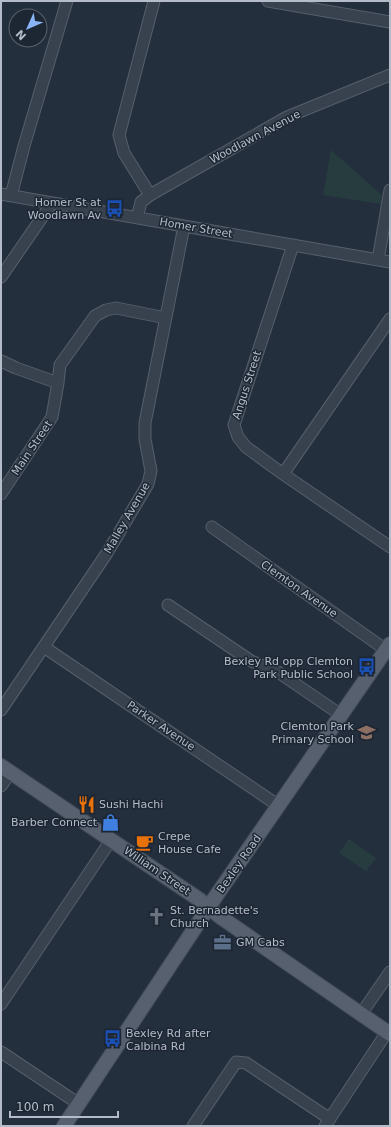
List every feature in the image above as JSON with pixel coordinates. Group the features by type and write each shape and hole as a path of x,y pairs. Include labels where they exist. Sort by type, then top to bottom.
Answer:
{"main road":[{"name":"Bexley Road","path":"64,1126 209,908 388,647"},
{"name":"William Street","path":"6,769 389,1033"}],"street":[{"path":"6,195 26,139 67,1"},
{"path":"150,195 124,153 119,135 154,1"},
{"path":"268,1 390,22"},
{"name":"Woodlawn Avenue","path":"137,218 141,202 150,195 287,117 390,75"},
{"path":"378,260 390,190"},
{"name":"Homer Street","path":"6,195 390,262"},
{"path":"1,277 52,203"},
{"name":"Malley Avenue","path":"1,710 107,552 148,484 151,472 145,439 146,423 184,226"},
{"name":"Angus Street","path":"293,245 234,425 238,437 246,447 390,547"},
{"name":"Main Street","path":"1,494 52,417 60,364 93,319 101,312 116,308 166,318"},
{"path":"283,474 390,319"},
{"path":"1,361 58,384"},
{"name":"Clemton Avenue","path":"212,527 388,647"},
{"path":"168,604 251,661 278,672 341,715"},
{"name":"Parker Avenue","path":"44,647 278,806"},
{"path":"1,786 6,769"},
{"path":"1,1004 111,840"},
{"path":"361,1014 390,972"},
{"path":"193,1126 236,1062 246,1063 327,1123 389,1033"},
{"path":"1,1052 78,1104"}],"green space":[{"path":"331,150 382,195 381,204 323,195"},
{"path":"349,839 376,858 366,871 339,853"}],"place":[{"name":"Homer St at Woodlawn Av","path":"114,208"},
{"name":"Bexley Rd opp Clemton Park Public School","path":"366,667"},
{"name":"Clemton Park Primary School","path":"367,732"},
{"name":"Sushi Hachi","path":"86,804"},
{"name":"Barber Connect","path":"110,822"},
{"name":"Crepe House Cafe","path":"145,842"},
{"name":"St. Bernadette's Church","path":"157,916"},
{"name":"GM Cabs","path":"223,942"},
{"name":"Bexley Rd after Calbina Rd","path":"113,1039"}]}
